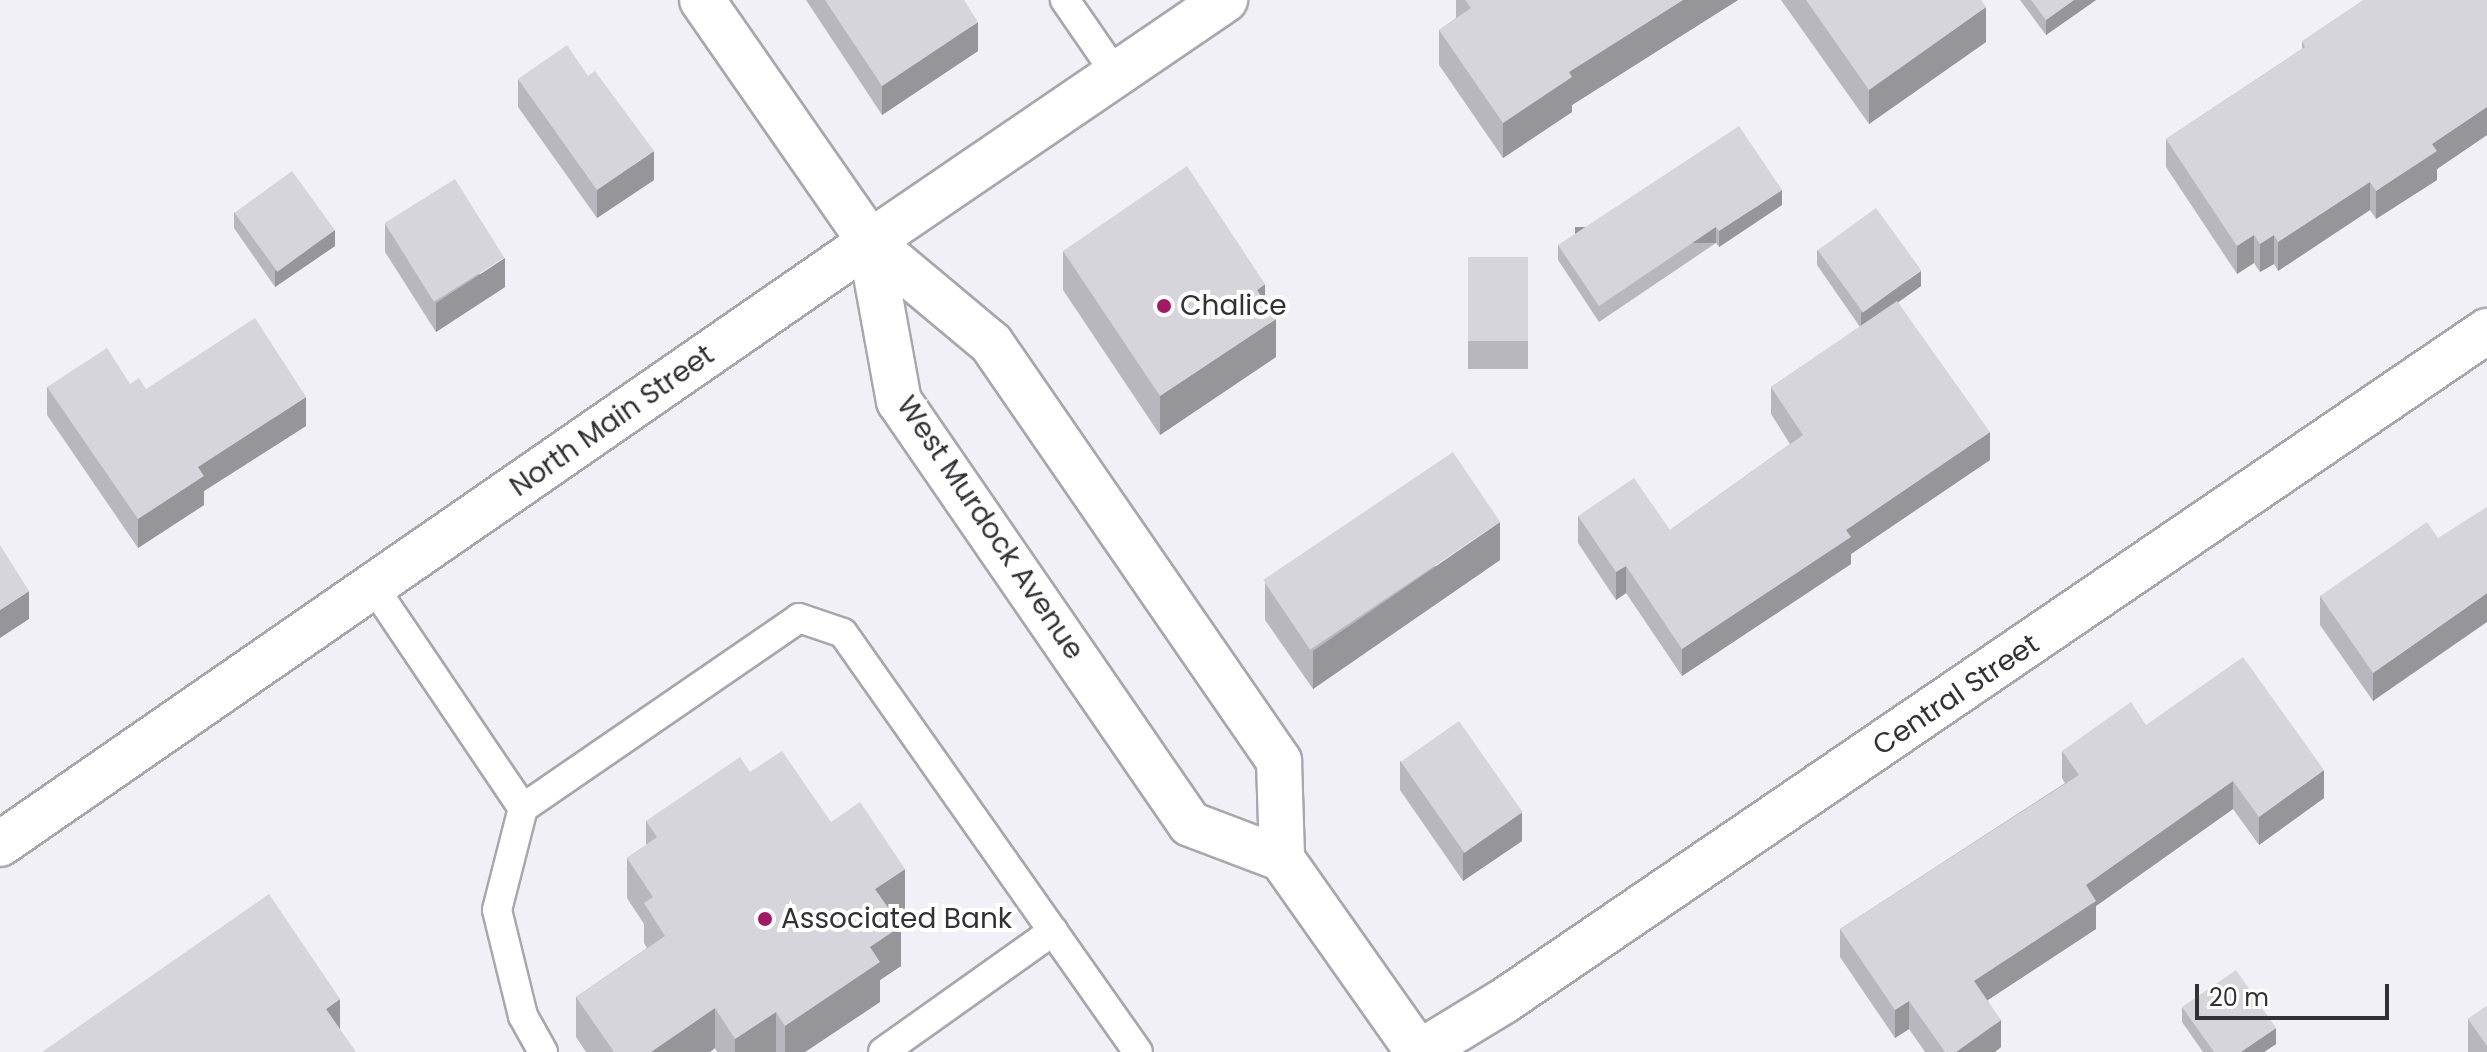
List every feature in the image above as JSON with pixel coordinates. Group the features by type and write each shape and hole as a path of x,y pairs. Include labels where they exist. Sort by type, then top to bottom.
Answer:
{"main road":[{"path":"702,0 870,242 991,343 1279,761 1282,859 1419,1052"},
{"name":"North Main Street","path":"0,844 1225,0"},
{"name":"West Murdock Avenue","path":"870,242 899,401 1190,824 1282,859"},
{"name":"Central Street","path":"1419,1052 1530,984 2487,331"}],"lane":[{"path":"1065,0 1116,74"},
{"path":"373,586 523,808"},
{"path":"543,1052 523,1016 497,910 523,808 799,618 843,633 1138,1052"},
{"path":"883,1052 1053,931"}],"building":[{"path":"825,0 964,0 978,22 882,86"},
{"path":"1465,0 1683,0 1569,72 1572,77 1503,123 1439,30 1471,8"},
{"path":"1806,0 1981,0 1986,7 1869,90"},
{"path":"2031,0 2074,0 2046,20"},
{"path":"2363,0 2487,0 2487,107 2432,144 2437,151 2376,191 2370,182 2278,242 2274,235 2260,244 2254,235 2237,246 2166,139 2305,47 2302,41"},
{"path":"567,45 588,76 595,71 654,151 597,190 518,79"},
{"path":"1739,126 1782,190 1719,231 1716,227 1599,306 1558,245"},
{"name":"Chalice","path":"1187,166 1265,284 1257,290 1276,319 1160,396 1063,251"},
{"path":"292,171 335,230 277,272 235,213"},
{"path":"455,179 504,258 434,302 385,223"},
{"path":"1876,208 1921,270 1863,313 1818,250"},
{"path":"1468,257 1528,257 1528,341 1468,341"},
{"path":"1897,301 1990,432 1846,530 1851,537 1682,649 1626,566 1616,572 1578,516 1634,478 1670,530 1803,435 1771,387"},
{"path":"255,318 306,397 198,467 204,476 138,519 47,387 107,348 130,384 139,378 146,389"},
{"path":"1453,452 1500,522 1310,650 1263,580"},
{"path":"2487,507 2487,593 2373,673 2320,596 2427,522 2438,538"},
{"path":"0,545 29,591 0,610"},
{"path":"2243,657 2324,770 2259,817 2233,781 2086,885 2096,901 1974,981 2001,1020 1956,1052 1945,1052 1909,1001 1895,1010 1840,929 2079,775 2062,751 2131,702 2146,725"},
{"path":"1459,721 1523,812 1465,853 1401,762"},
{"name":"Associated Bank","path":"782,751 831,822 860,802 905,869 875,889 901,926 870,947 880,962 785,1026 776,1012 735,1039 715,1008 651,1052 614,1052 576,997 665,936 644,903 653,897 627,858 657,837 646,821 740,757 750,772"},
{"path":"269,894 340,999 326,1009 356,1052 42,1052"},
{"path":"2236,970 2276,1028 2241,1052 2214,1052 2182,1007"},
{"path":"2487,1006 2487,1046 2468,1019"}],"place":[{"name":"Chalice","path":"1164,306"},
{"name":"Associated Bank","path":"765,919"}]}
